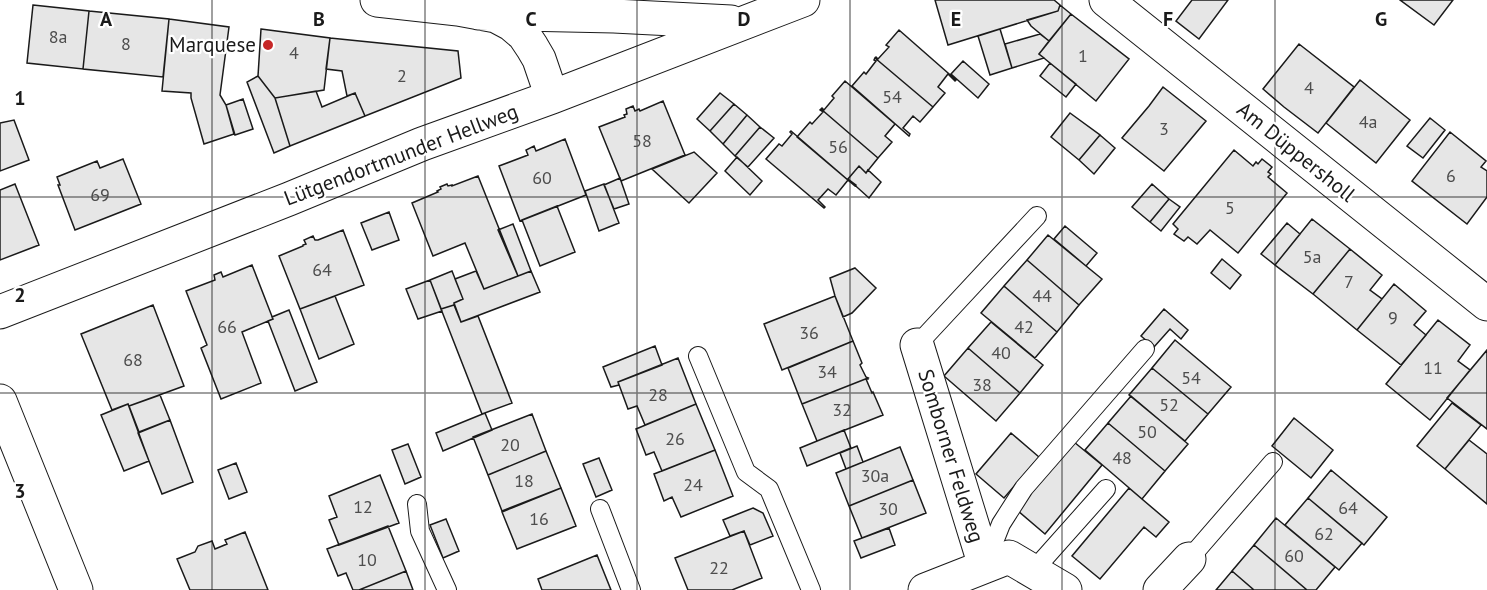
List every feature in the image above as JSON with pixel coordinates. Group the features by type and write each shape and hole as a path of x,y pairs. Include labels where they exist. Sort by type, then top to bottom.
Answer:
{"street":[{"path":"377,0 496,16 511,24 524,35 539,59 552,97"},
{"name":"Lütgendortmunder Hellweg","path":"0,312 289,199 422,144 552,97 802,0"},
{"name":"Am Düppersholl","path":"1106,0 1487,304"},
{"path":"478,13 614,16 745,23"},
{"name":"Somborner Feldweg","path":"917,345 985,566"},
{"path":"0,401 76,590"},
{"name":"Somborner Feldweg","path":"925,590 1009,557 1065,590"},
{"path":"1160,590 1189,559"}],"lane":[{"path":"917,345 1037,216"},
{"path":"985,566 1001,524 1024,488 1145,349"},
{"path":"698,356 746,471 769,489 811,590"},
{"path":"1189,559 1273,462"},
{"path":"1034,571 1106,489"},
{"path":"417,504 420,531 447,590"},
{"path":"600,509 631,590"}],"building":[{"path":"935,0 1054,0 1060,5 1058,11 948,45"},
{"path":"1192,0 1228,0 1199,39 1176,21"},
{"path":"1400,0 1453,0 1434,25"},
{"path":"33,5 89,11 83,69 27,63"},
{"path":"1060,5 1071,14 1049,41 1027,20 1058,11"},
{"path":"89,11 169,19 163,77 83,69"},
{"path":"1071,14 1129,59 1096,101 1039,54"},
{"path":"169,19 229,27 220,95 226,105 234,134 204,144 191,93 162,91"},
{"path":"261,29 330,38 324,90 275,98 258,76"},
{"path":"1000,29 1012,68 990,75 978,36"},
{"path":"899,30 956,80 948,74 938,87 945,93 933,107 875,58 878,59 889,47 886,45"},
{"path":"1040,34 1049,41 1039,54 1044,58 1012,68 1005,44"},
{"path":"330,38 458,51 461,78 365,116 355,93 347,96 342,71 326,69"},
{"path":"1299,44 1354,87 1318,133 1263,89"},
{"path":"875,58 933,107 920,122 913,116 903,128 910,134 909,136 852,86 864,72 866,74 876,61"},
{"path":"963,61 989,84 978,98 951,74"},
{"path":"1050,63 1076,84 1066,97 1040,76"},
{"path":"258,76 275,98 290,146 274,153 247,82"},
{"path":"1360,80 1410,120 1376,163 1326,123"},
{"path":"845,81 895,124 885,136 892,142 878,158 821,109 824,110"},
{"path":"1163,87 1206,121 1164,171 1122,138"},
{"path":"316,91 322,107 355,93 365,116 290,146 275,98"},
{"path":"720,93 734,104 710,131 697,119"},
{"path":"243,99 253,129 235,135 226,105"},
{"path":"663,101 685,155 621,181 599,127 625,117 626,109 633,106 635,111 639,109 640,111"},
{"path":"734,104 747,115 723,144 710,131"},
{"path":"821,109 878,158 866,173 859,166 848,179 855,186 797,137 810,122 812,124 823,112"},
{"path":"1070,113 1100,135 1079,160 1051,137"},
{"path":"747,115 760,127 735,156 723,144"},
{"path":"1430,118 1445,130 1423,158 1407,146"},
{"path":"14,120 29,160 0,171 0,123"},
{"path":"760,127 774,138 748,167 735,156"},
{"path":"791,131 848,180 836,195 828,189 818,200 824,208 766,159 779,144 782,146 792,134"},
{"path":"1450,132 1486,161 1481,167 1487,171 1487,197 1467,224 1412,181"},
{"path":"1100,135 1115,148 1094,174 1079,160"},
{"path":"565,139 586,195 520,221 499,166 528,155 526,150 534,146 536,151"},
{"path":"1234,150 1253,166 1262,159 1272,167 1268,172 1271,174 1268,177 1287,193 1238,253 1210,230 1197,244 1188,237 1184,241 1174,234 1178,229 1173,224"},
{"path":"694,152 717,173 689,203 652,169"},
{"path":"737,157 762,181 750,195 725,171"},
{"path":"123,159 141,204 75,230 57,177 97,161 100,168"},
{"path":"859,166 866,173 868,170 881,182 869,198 848,179"},
{"path":"478,176 518,276 484,289 465,243 433,256 412,203 438,192 440,187 447,184 452,186"},
{"path":"620,178 629,204 614,209 604,185"},
{"path":"15,184 39,245 0,260 0,190"},
{"path":"604,184 619,223 599,231 585,191"},
{"path":"1152,184 1169,199 1150,222 1132,207"},
{"path":"1169,199 1180,207 1161,231 1150,222"},
{"path":"557,206 575,252 540,266 522,220"},
{"path":"389,212 399,240 372,250 361,223"},
{"path":"1312,219 1350,249 1313,294 1275,265"},
{"path":"1287,223 1300,234 1275,265 1261,254"},
{"path":"513,224 531,271 518,276 498,230"},
{"path":"1065,226 1097,253 1086,266 1054,239"},
{"path":"343,230 364,285 300,309 279,256 303,246 306,244 304,240 313,236 315,240 318,240"},
{"path":"1048,235 1102,279 1079,305 1027,260"},
{"path":"1350,249 1382,275 1370,290 1382,299 1357,330 1313,294"},
{"path":"1222,259 1241,275 1230,289 1211,273"},
{"path":"1027,260 1079,305 1057,332 1004,286"},
{"path":"252,265 273,319 242,332 261,383 221,399 201,348 207,345 186,291 215,280 214,275 221,272 223,277"},
{"path":"855,268 876,288 852,313 843,317 830,278"},
{"path":"452,271 463,299 441,309 430,280"},
{"path":"476,271 484,289 531,271 540,292 461,322 454,303 463,299 455,279"},
{"path":"430,280 442,311 418,319 406,289"},
{"path":"1394,284 1426,311 1414,325 1426,335 1401,365 1357,330"},
{"path":"1004,286 1057,332 1035,358 981,313"},
{"path":"335,296 354,344 319,359 300,309"},
{"path":"835,296 853,341 782,370 764,324"},
{"path":"153,305 184,386 112,410 81,334"},
{"path":"454,305 461,322 478,316 512,403 482,414 441,309"},
{"path":"1164,309 1188,330 1181,339 1170,329 1154,347 1141,336"},
{"path":"289,310 317,382 295,391 268,321"},
{"path":"1438,320 1470,345 1458,361 1470,370 1430,420 1386,384"},
{"path":"991,322 1043,365 1020,393 968,348"},
{"path":"1175,340 1231,387 1208,414 1152,368"},
{"path":"853,341 862,363 860,365 868,378 802,404 788,368"},
{"path":"655,346 662,365 618,382 619,385 611,387 603,367"},
{"path":"968,348 1020,393 996,421 944,376"},
{"path":"1487,350 1487,429 1447,398"},
{"path":"678,358 696,404 645,425 637,406 628,409 618,382"},
{"path":"1152,368 1208,414 1185,441 1129,395"},
{"path":"868,378 866,379 883,415 817,441 802,404"},
{"path":"160,395 170,420 139,432 129,406"},
{"path":"1131,396 1188,444 1165,471 1108,423"},
{"path":"1452,403 1481,425 1445,469 1417,446"},
{"path":"128,404 149,461 124,471 101,415"},
{"path":"696,404 715,450 662,471 654,452 646,455 636,429"},
{"path":"485,413 492,430 443,451 436,433"},
{"path":"532,414 546,451 488,475 473,437"},
{"path":"1294,418 1333,450 1311,478 1272,446"},
{"path":"170,420 193,482 162,494 138,433"},
{"path":"1108,423 1165,471 1142,499 1085,450"},
{"path":"844,430 851,448 807,466 800,448"},
{"path":"1011,433 1039,457 1004,498 976,474"},
{"path":"1469,440 1487,454 1487,504 1445,469"},
{"path":"1074,442 1102,465 1045,534 1017,510"},
{"path":"408,444 421,477 405,484 392,450"},
{"path":"857,446 863,462 846,469 840,453"},
{"path":"900,447 913,480 849,506 836,473"},
{"path":"715,450 733,496 681,517 672,497 664,501 654,474"},
{"path":"546,451 561,488 502,511 488,475"},
{"path":"599,458 612,490 596,497 583,464"},
{"path":"236,463 247,492 229,499 218,470"},
{"path":"1331,470 1387,517 1364,545 1308,498"},
{"path":"380,475 399,523 339,545 329,520 337,517 329,496"},
{"path":"913,480 926,513 862,538 849,506"},
{"path":"561,488 576,526 517,549 502,512"},
{"path":"1129,488 1169,522 1156,537 1144,527 1100,579 1072,556"},
{"path":"1308,498 1362,543 1339,570 1285,525"},
{"path":"753,508 763,513 773,536 750,545 744,531 730,536 723,520"},
{"path":"1276,518 1335,567 1316,590 1307,590 1254,545"},
{"path":"446,519 459,551 443,558 430,525"},
{"path":"388,526 406,571 359,590 353,590 346,573 338,576 327,549"},
{"path":"889,528 895,545 861,558 854,541"},
{"path":"744,531 762,578 732,590 688,590 675,558"},
{"path":"245,532 268,590 190,590 177,559 195,552 198,546 212,541 215,549 227,544 225,540"},
{"path":"1254,545 1307,590 1254,590 1232,571"},
{"path":"597,555 611,590 542,590 538,579"},
{"path":"406,571 413,590 359,590"},
{"path":"1232,571 1254,590 1216,590"}],"place":[{"name":"Marquese","path":"268,45"}]}
